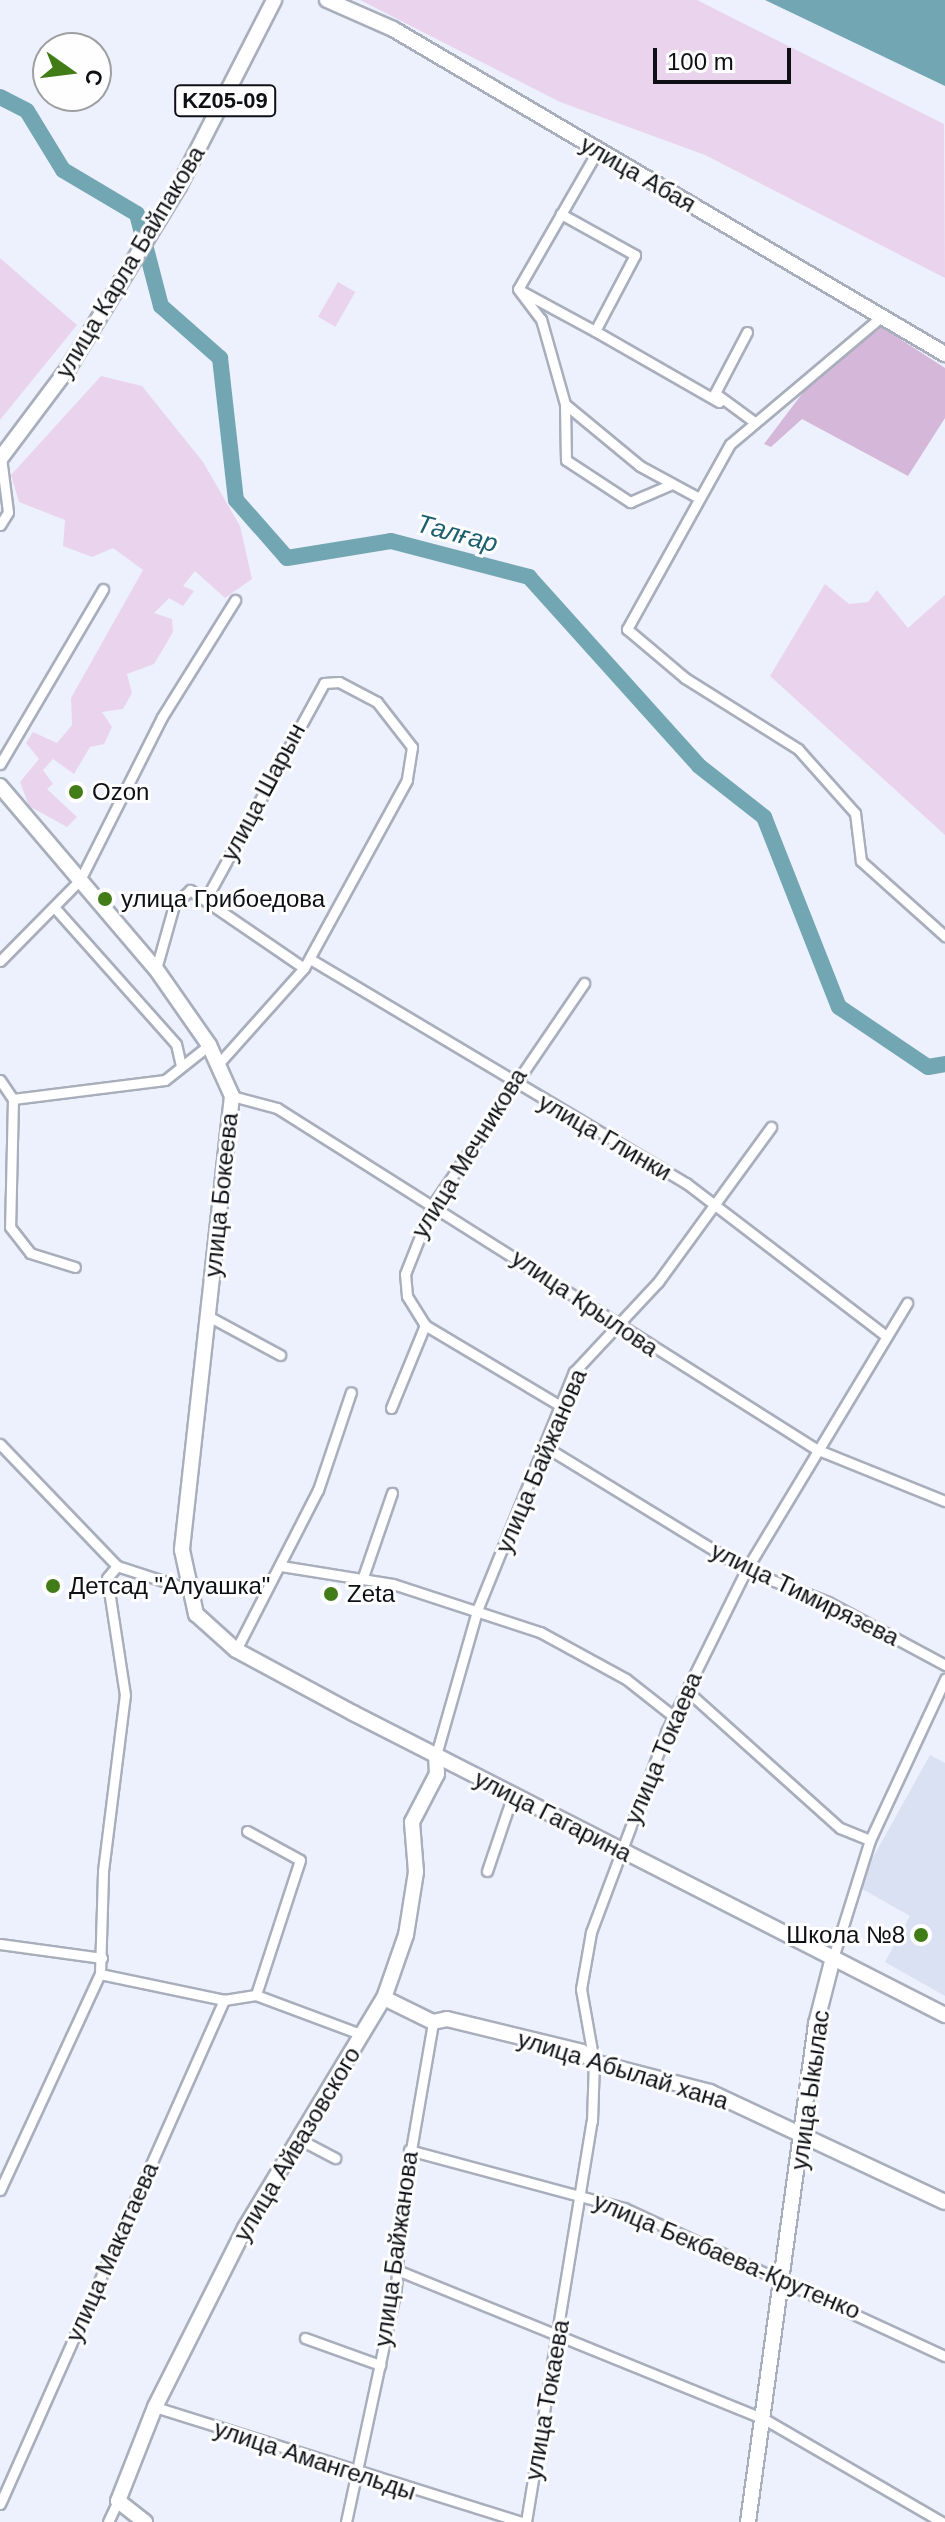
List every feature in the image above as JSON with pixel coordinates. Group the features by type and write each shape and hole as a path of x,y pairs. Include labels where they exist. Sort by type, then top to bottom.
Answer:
{"street":[{"name":"улица Карла Байпакова","path":"1,458 99,320 179,186 271,7 281,0"},
{"name":"улица Абая","path":"327,0 393,29 945,354"},
{"path":"518,289 598,150"},
{"path":"561,214 635,255 595,331"},
{"path":"518,289 753,421"},
{"path":"518,289 541,319 565,404 566,460 630,502 672,484"},
{"path":"881,317 753,421 697,497 630,617 636,642 798,749 855,813 861,861 945,936"},
{"path":"719,402 715,393 747,332"},
{"path":"565,404 672,484 697,497"},
{"path":"0,525 8,512 1,458"},
{"path":"0,764 103,589"},
{"path":"0,961 80,880 162,717 235,600"},
{"name":"улица Шарын","path":"207,897 294,730 331,681 377,702 400,725 412,768 307,964"},
{"path":"0,786 156,969 219,1063 307,964"},
{"path":"156,969 181,891 207,897"},
{"name":"улица Глинки","path":"207,897 307,964 711,1203 885,1335"},
{"path":"54,907 176,1044 181,1065"},
{"name":"улица Мечникова","path":"425,1325 407,1296 405,1274 432,1206 510,1082 584,983"},
{"path":"13,1099 165,1080 209,1045"},
{"name":"улица Бокеева","path":"185,1588 182,1550 232,1096 219,1063"},
{"path":"0,1080 13,1099 5,1226 30,1253 75,1267"},
{"name":"улица Крылова","path":"232,1096 277,1108 618,1328 816,1449 945,1501"},
{"name":"улица Байжанова","path":"436,1755 478,1608 559,1405 592,1347 618,1328 771,1127"},
{"name":"улица Токаева","path":"524,2522 562,2334 594,2062 581,1989 591,1932 673,1716 746,1570 816,1449 907,1303"},
{"path":"208,1316 280,1355"},
{"path":"391,1408 425,1325 559,1405"},
{"path":"236,1650 281,1566 351,1392"},
{"path":"0,1444 117,1566 185,1588"},
{"name":"улица Тимирязева","path":"544,1446 746,1570 828,1602 945,1665"},
{"path":"363,1577 392,1493"},
{"path":"0,2190 100,1974 103,1871 125,1695 104,1593 117,1566"},
{"path":"281,1566 363,1577 478,1608 613,1672 673,1716"},
{"name":"улица Гагарина","path":"185,1588 196,1614 236,1650 512,1797 945,2015"},
{"name":"улица Ыкылас","path":"748,2522 766,2420 803,2136 833,1958 870,1840 945,1679"},
{"path":"686,1690 840,1828 870,1840"},
{"path":"436,1755 437,1774 458,1767"},
{"name":"улица Айвазовского","path":"108,2522 155,2407 245,2228 384,1998 406,1935 416,1872 412,1822 437,1774"},
{"path":"487,1871 512,1797"},
{"path":"247,1831 300,1860 256,1995"},
{"path":"0,1944 102,1958"},
{"path":"100,1974 224,2000 256,1995 363,2035"},
{"name":"улица Абылай хана","path":"384,1998 433,2022 447,2019 582,2052 594,2062 710,2092 945,2202"},
{"name":"улица Макатаева","path":"0,2504 224,2000"},
{"name":"улица Байжанова","path":"346,2522 397,2270 409,2150 433,2022"},
{"path":"299,2139 335,2158"},
{"name":"улица Бекбаева-Крутенко","path":"409,2150 578,2194 784,2278 945,2356"},
{"path":"397,2270 562,2334 766,2420 942,2522"},
{"path":"305,2338 380,2365"},
{"name":"улица Амангельды","path":"155,2407 357,2476 524,2522"},
{"path":"118,2501 145,2522"}],"shaded area":[{"path":"360,0 697,0 944,124 945,278 705,155 560,102"},
{"path":"0,258 77,325 0,420"},
{"path":"338,282 355,292 335,327 318,317"},
{"path":"880,326 945,368 945,418 908,476 802,419 771,447 764,444 817,374"},
{"path":"101,376 142,386 203,462 240,526 252,579 225,598 195,571 183,586 194,591 183,606 169,598 154,613 172,619 173,632 154,664 127,674 132,693 123,709 102,712 112,727 104,744 90,747 74,774 53,759 43,770 53,784 47,789 77,817 67,827 29,806 20,782 39,759 26,743 33,732 57,743 72,725 71,698 143,570 113,548 92,557 63,546 65,520 19,502 11,475"},
{"path":"825,584 849,604 868,602 877,590 908,628 945,595 945,835 770,676"},
{"path":"930,1755 945,1763 945,1996 885,1962 910,1916 857,1886"}],"water":[{"path":"765,0 945,0 945,86"}],"waterway":[{"name":"Талғар","path":"0,97 27,111 63,170 137,214 161,306 220,358 236,500 287,558 391,541 529,577 699,766 764,817 839,1007 928,1067 945,1064"}],"place":[{"name":"Ozon","path":"76,792"},
{"name":"улица Грибоедова","path":"105,899"},
{"name":"Детсад \"Алуашка\"","path":"53,1586"},
{"name":"Zeta","path":"331,1594"},
{"name":"Школа №8","path":"921,1935"}]}
